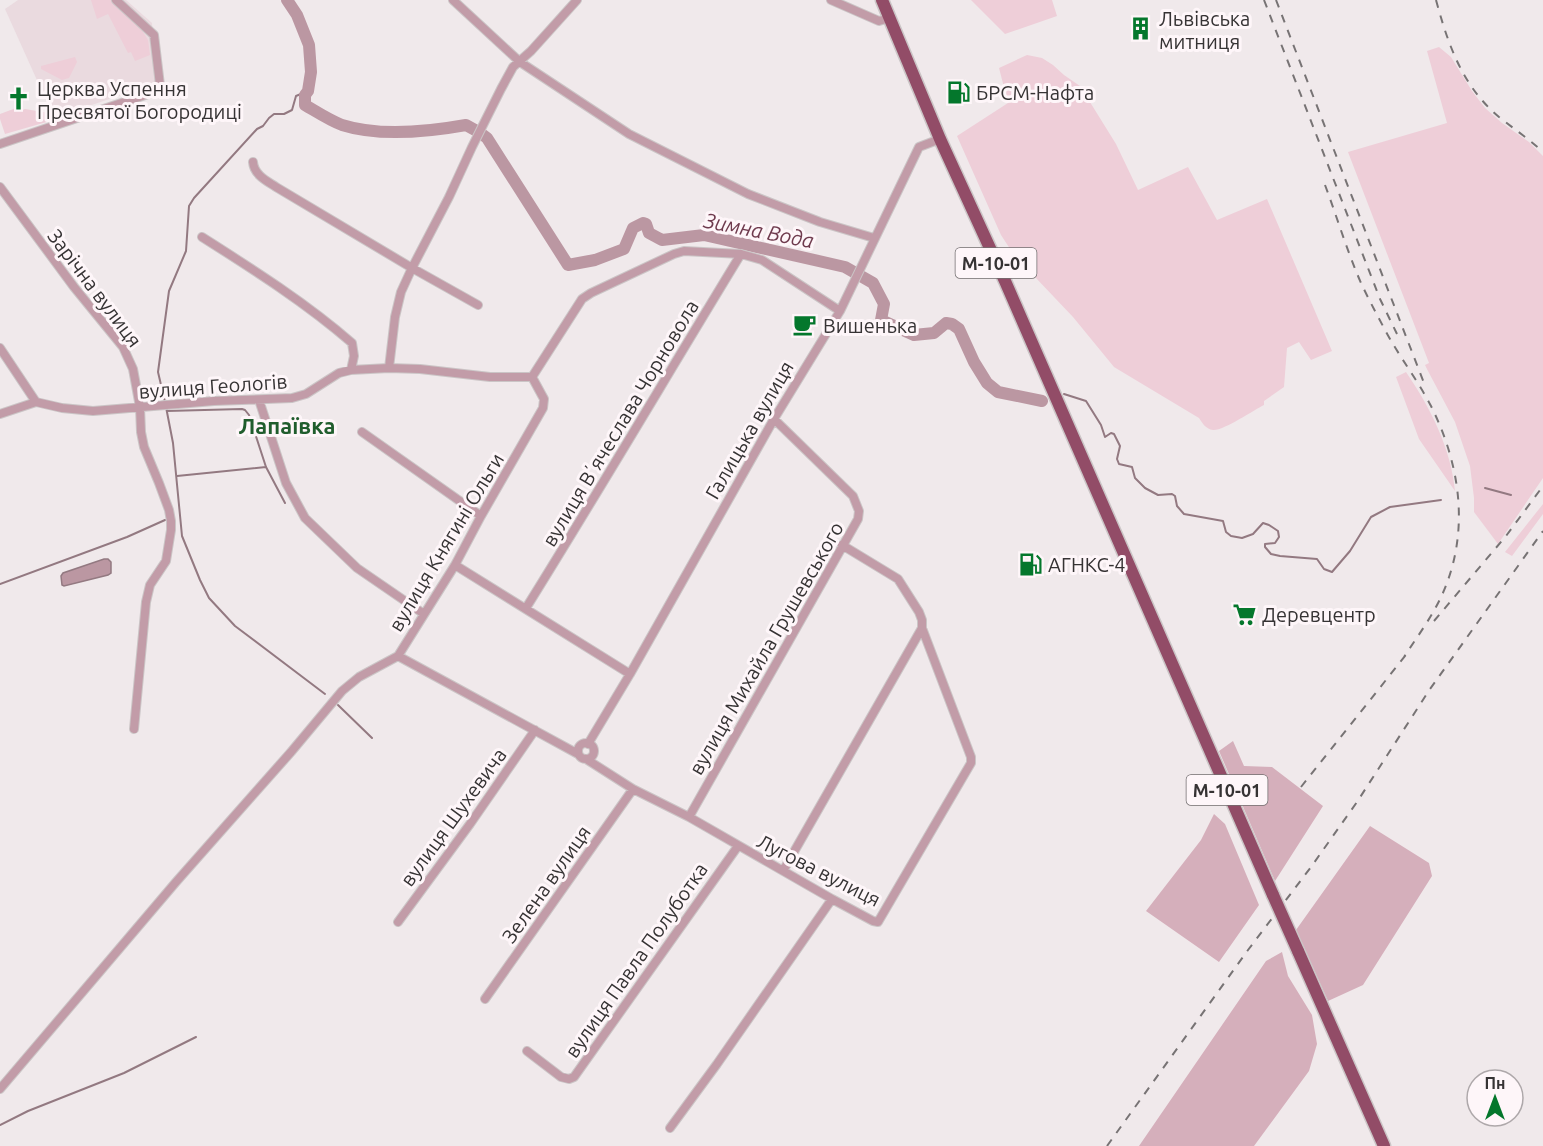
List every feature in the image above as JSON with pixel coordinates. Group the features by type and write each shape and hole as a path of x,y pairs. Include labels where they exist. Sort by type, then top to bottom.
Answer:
{"highway":[{"name":"М-10-01","path":"882,0 940,139 1005,281 1384,1146"}],"street":[{"path":"0,144 157,91 160,85 154,35 116,0"},
{"path":"453,0 520,62 629,134 748,194 820,222 874,238"},
{"path":"389,368 398,300 484,124 513,68 577,0"},
{"path":"831,0 879,21 890,18"},
{"name":"Галицька вулиця","path":"588,744 774,418 840,311 919,147 940,139"},
{"path":"253,162 254,170 276,187 478,305"},
{"name":"Зарічна вулиця","path":"0,187 74,287 123,347 133,369 144,447 169,510 171,530 166,561 150,585 146,602 134,729"},
{"path":"202,237 295,298 352,344 354,348 351,370"},
{"path":"532,377 582,299 674,254 694,252 741,254 762,260 840,311"},
{"name":"вулиця Вʼячеслава Чорновола","path":"526,608 580,523 741,254"},
{"path":"0,348 36,402 0,414"},
{"name":"вулиця Геологів","path":"36,402 62,408 93,411 214,401 292,398 306,394 339,373 389,368 490,377 532,377"},
{"name":"вулиця Княгині Ольги","path":"0,1089 176,882 352,682 398,656 455,565 543,408 544,399 532,377"},
{"path":"259,400 286,483 305,518 357,568 424,614"},
{"name":"вулиця Михайла Грушевського","path":"689,817 858,519 859,511 853,496 774,418"},
{"path":"362,432 481,516"},
{"path":"783,871 922,628 920,612 898,579 842,544"},
{"path":"455,565 630,674"},
{"name":"Лугова вулиця","path":"586,759 633,789 689,817 831,899 878,922 971,763 971,757 922,628"},
{"path":"398,656 580,757 589,759 593,754 593,748 585,743 578,748 578,754"},
{"name":"вулиця Шухевича","path":"398,922 535,730"},
{"name":"Зелена вулиця","path":"485,999 633,789"},
{"name":"вулиця Павла Полуботка","path":"527,1050 561,1077 569,1079 574,1077 738,846"},
{"path":"670,1128 831,899"}],"shaded area":[{"path":"18,0 126,0 152,23 156,83 54,118 5,9"},
{"path":"91,0 112,0 145,30 143,32 148,40 150,55 135,61 131,52 128,53 108,14 97,19"},
{"path":"971,0 1052,0 1057,16 1005,34"},
{"path":"1439,47 1451,57 1485,108 1529,142 1543,156 1543,478 1498,544 1474,512 1470,466 1455,422 1425,365 1429,363 1348,152 1447,123 1427,51"},
{"path":"1027,55 1042,58 1080,86 1116,144 1138,190 1188,167 1217,220 1267,199 1332,351 1311,360 1299,342 1287,348 1284,387 1264,401 1264,405 1231,424 1213,430 1203,424 1199,418 1114,367 1073,317 1014,255 1001,235 957,136 1008,103 999,68"},
{"path":"75,57 77,62 69,78 62,80 41,69 41,66"},
{"path":"16,108 20,111 25,109 49,113 50,121 5,134 0,114"},
{"path":"1406,372 1438,428 1449,459 1455,491 1419,439 1396,377"},
{"path":"1543,504 1543,514 1512,556 1505,552"},
{"path":"104,559 111,562 111,573 108,575 62,585 63,573"},
{"path":"1233,741 1244,766 1272,767 1323,806 1275,881 1219,751"},
{"path":"1214,814 1225,824 1259,905 1219,962 1146,911 1201,840"},
{"path":"1370,826 1429,863 1432,876 1363,985 1328,1001 1296,930"},
{"path":"1282,952 1288,976 1312,1015 1317,1044 1309,1071 1254,1146 1139,1146 1266,961"}],"waterway":[{"name":"Зимна Вода","path":"287,0 297,15 309,45 311,72 305,105 342,125 357,129 388,132 420,131 466,125 475,130"},
{"path":"165,402 158,372 169,291 186,251 189,206 257,129 274,114 284,114 292,110 296,96 308,91"},
{"name":"Зимна Вода","path":"483,135 568,265 595,260 624,249 633,228 643,223 646,224 649,233 662,240 704,235 845,267 873,283 884,304 881,320 914,335 934,333 946,323 952,324 959,329 974,362 987,383 998,392 1042,401"},
{"path":"1064,394 1086,401 1101,425 1105,437 1111,433 1114,434 1120,446 1117,459 1119,464 1132,467 1135,478 1145,488 1158,495 1172,494 1175,496 1177,506 1184,514 1223,521 1226,532 1231,536 1242,538 1253,534 1263,523 1269,525 1278,531 1279,537 1275,543 1265,544 1271,554 1317,559 1324,569 1332,572 1350,551 1371,517 1390,507 1441,500"},
{"path":"166,407 173,443 182,536 209,598 235,626 325,694"},
{"path":"167,411 245,410 249,415 266,467 285,503"},
{"path":"177,476 266,467"},
{"path":"1485,488 1511,495"},
{"path":"0,584 127,537 165,520"},
{"path":"338,705 372,738"},
{"path":"0,1125 28,1111 124,1073 196,1037"}],"railway":[{"path":"1264,0 1380,299 1397,334"},
{"path":"1276,0 1424,383"},
{"path":"1436,0 1451,48 1475,92 1499,117 1543,152"},
{"path":"1325,185 1361,283 1389,338 1431,406 1449,452 1455,476 1459,524 1451,572 1434,611 1404,657"},
{"path":"1434,621 1506,536 1543,486"},
{"path":"1107,1146 1248,950 1311,867 1357,802 1430,689 1543,531"},
{"path":"1301,787 1409,651"}],"place":[{"name":"Львівська митниця","path":"1141,29"},
{"name":"БРСМ-Нафта","path":"958,92"},
{"name":"Церква Успення Пресвятої Богородиці","path":"19,99"},
{"name":"Вишенька","path":"805,325"},
{"name":"АГНКС-4","path":"1030,564"},
{"name":"Деревцентр","path":"1244,614"}],"district":[{"name":"Лапаївка","path":"287,425"}]}
